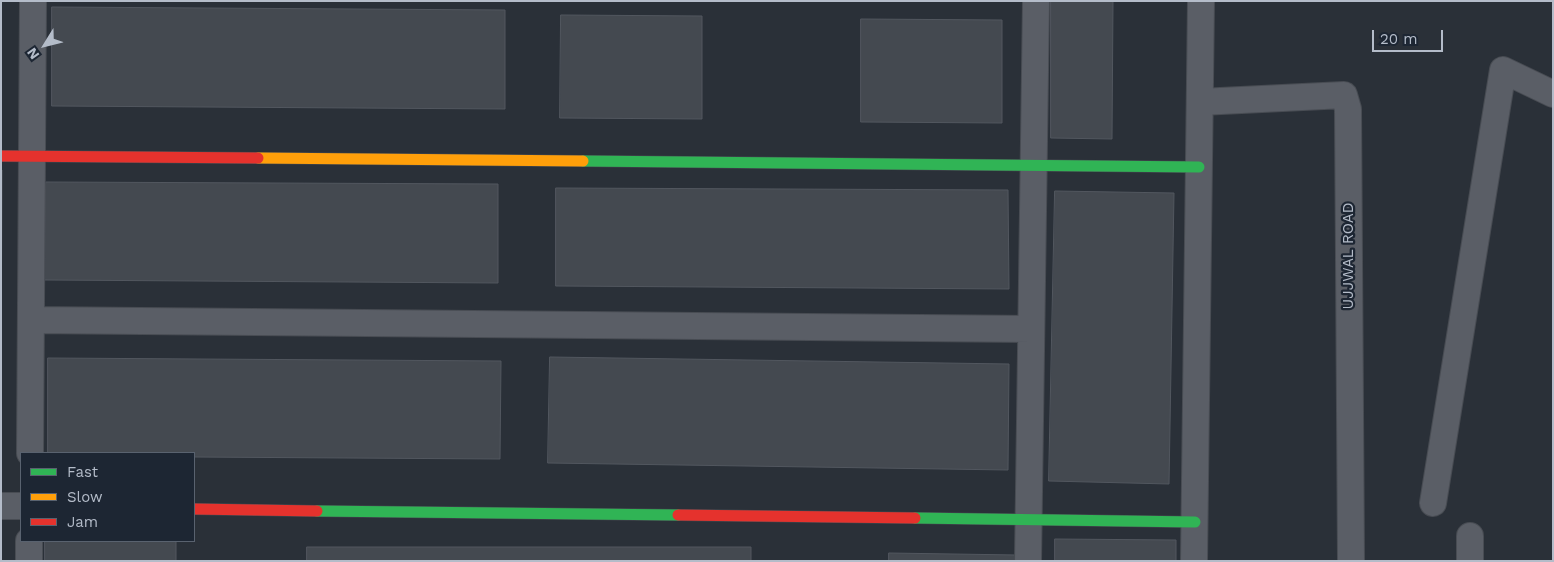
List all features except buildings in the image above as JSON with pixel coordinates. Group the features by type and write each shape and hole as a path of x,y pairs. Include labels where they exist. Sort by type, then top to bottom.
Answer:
{"street":[{"path":"30,452 34,1"},
{"path":"1028,561 1036,1"},
{"path":"1194,561 1201,1"},
{"path":"1433,503 1503,70 1553,94"},
{"name":"UJJWAL ROAD","path":"1200,102 1344,95 1348,109 1350,561"},
{"path":"1,156 1199,167"},
{"path":"31,320 1031,329"},
{"path":"1,506 20,506"},
{"path":"195,508 1195,522"},
{"path":"29,542 29,561"}],"traffic: fast":[{"path":"583,161 1199,167"},
{"path":"317,511 678,515"},
{"path":"915,518 1195,522"}],"traffic: slow":[{"path":"258,158 583,161"}],"traffic: jam":[{"path":"1,156 258,158"},
{"path":"195,509 317,511"},
{"path":"678,515 915,518"}]}
